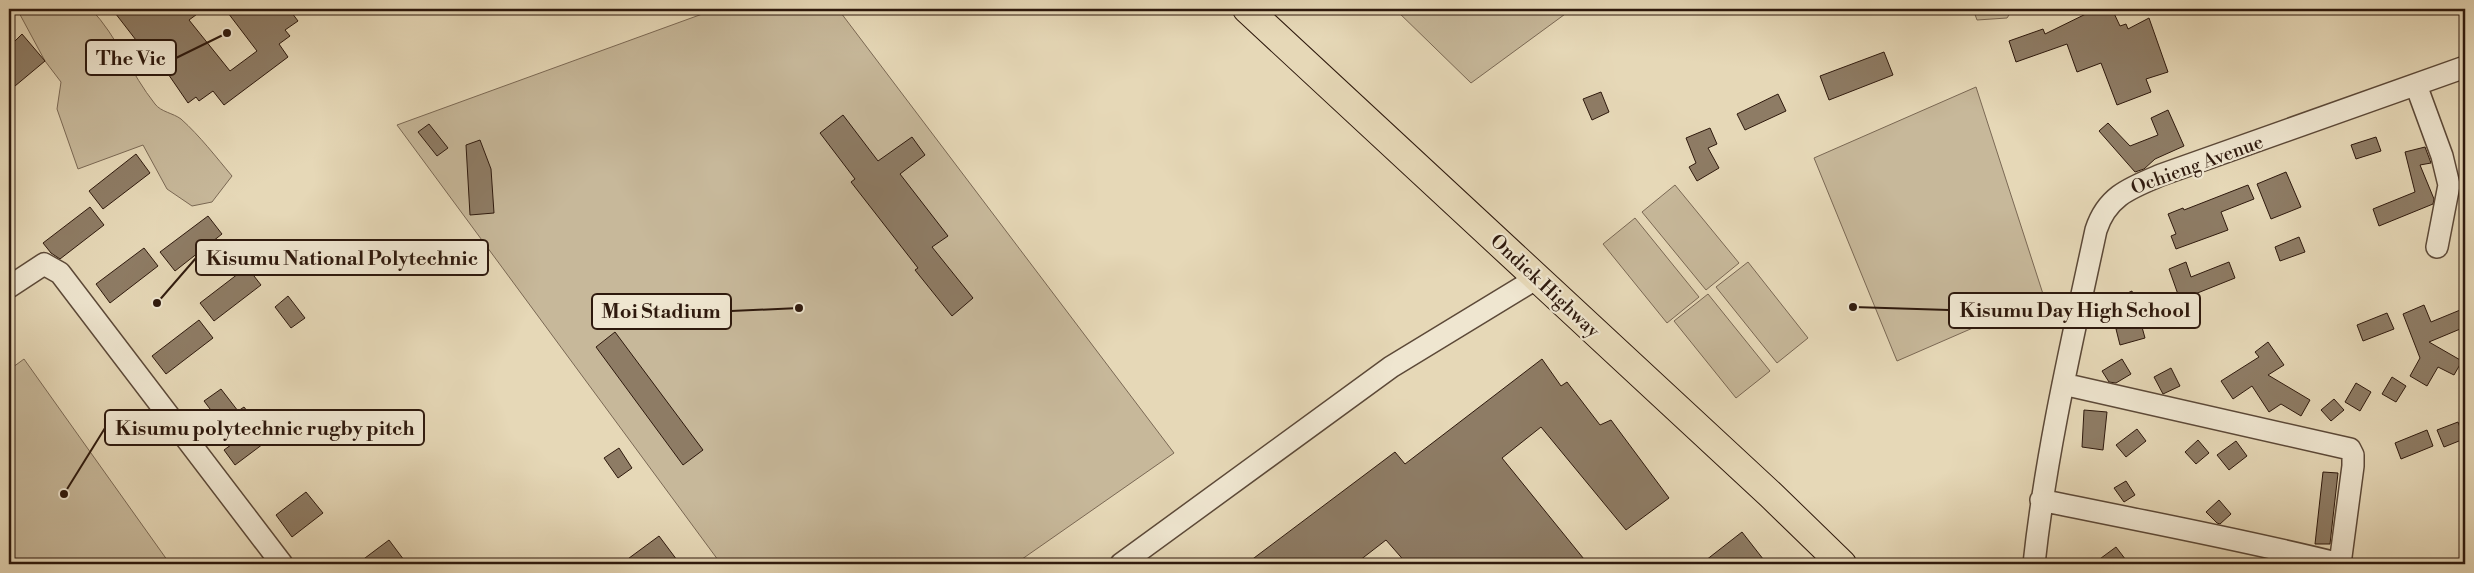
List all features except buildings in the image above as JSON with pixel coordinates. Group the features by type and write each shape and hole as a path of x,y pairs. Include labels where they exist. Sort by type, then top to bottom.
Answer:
{"main road":[{"name":"Ondiek Highway","path":"1247,9 1842,564"}],"street":[{"name":"Ochieng Avenue","path":"2034,564 2041,500 2063,384 2096,230 2105,209 2124,192 2162,175 2465,67"},
{"path":"2416,85 2442,156 2449,185 2437,247"},
{"path":"9,287 44,264 60,273 282,564"},
{"path":"1121,564 1391,367 1537,278"},
{"path":"2041,500 2226,540 2276,548 2340,564 2353,466 2350,449 2063,384"}],"shaded area":[{"path":"17,9 91,9 109,31 155,104 160,109 181,119 201,139 232,176 212,202 192,206 167,189 143,145 78,169 57,109 61,82 45,61"},
{"path":"716,9 838,9 1174,453 1015,564 721,564 397,125"},
{"path":"1395,9 1572,9 1471,83"},
{"path":"1973,9 2013,9 2007,18 1977,20"},
{"path":"1976,87 2044,297 1897,361 1814,158"},
{"path":"1675,185 1739,263 1706,290 1642,212"},
{"path":"1635,218 1699,297 1667,323 1603,244"},
{"path":"1748,262 1808,338 1777,363 1716,287"},
{"path":"1708,294 1770,371 1736,398 1674,321"},
{"path":"24,359 170,564 9,564 9,370"}],"place":[{"name":"The Vic","path":"227,33"},
{"name":"Kisumu National Polytechnic","path":"157,303"},
{"name":"Kisumu Day High School","path":"1853,307"},
{"name":"Moi Stadium","path":"799,308"},
{"name":"Kisumu polytechnic rugby pitch","path":"64,494"}]}
